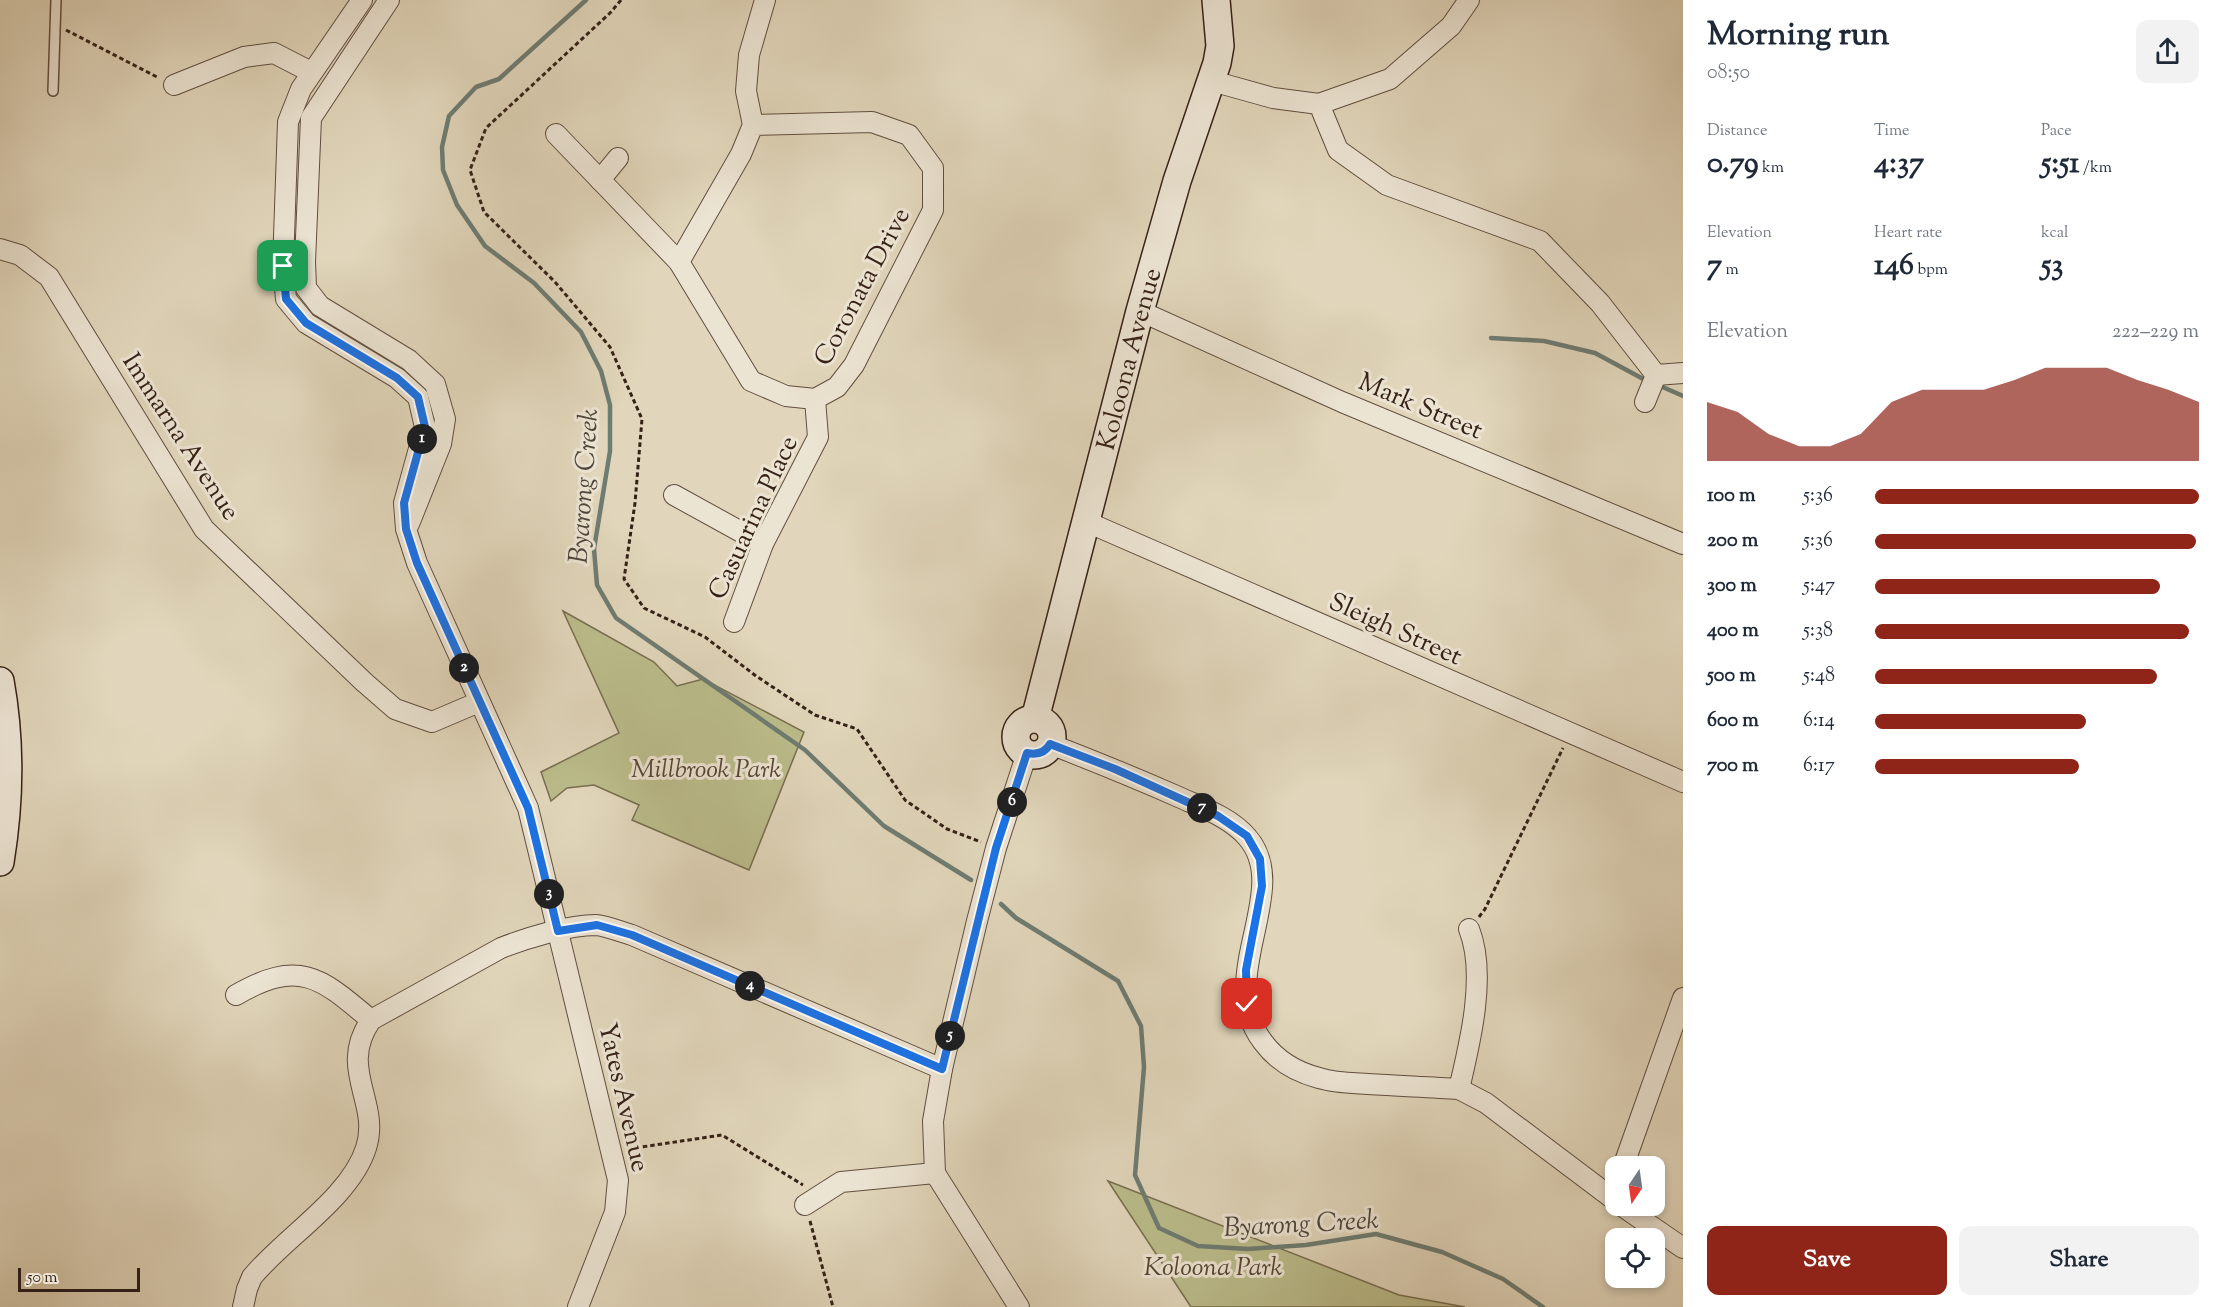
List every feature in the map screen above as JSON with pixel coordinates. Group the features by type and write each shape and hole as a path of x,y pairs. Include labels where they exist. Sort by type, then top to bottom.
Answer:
{"street":[{"name":"Yates Avenue","path":"362,0 311,72 301,89 288,122 283,266 286,299 306,323 397,378 418,397 425,427 404,503 406,529 417,563 528,808 618,1180 615,1212 578,1307"},
{"path":"389,0 311,118 305,262 306,288 321,306 409,360 435,384 445,419 441,444 406,529"},
{"path":"679,262 741,154 753,125 746,91 748,55 765,0"},
{"name":"Koloona Avenue","path":"1039,749 1018,745 1016,734 1024,722 1035,719 1140,311 1178,181 1212,81 1220,46 1216,0"},
{"path":"1212,81 1273,98 1319,104 1390,79 1451,26 1469,0"},
{"path":"174,85 244,57 274,53 311,72"},
{"path":"1319,104 1338,150 1387,185 1540,241 1600,303 1656,375"},
{"name":"Coronata Drive","path":"556,135 679,262 751,381 786,396 815,399 837,387 854,365 933,210 933,168 909,135 872,122 753,125"},
{"path":"600,180 618,158"},
{"name":"Immarna Avenue","path":"0,249 20,255 49,277 204,529 364,682 395,710 432,722 479,702"},
{"name":"Mark Street","path":"1140,311 1342,402 1683,544"},
{"path":"1656,375 1683,373"},
{"path":"1645,402 1656,375"},
{"name":"Casuarina Place","path":"734,622 763,544 818,437 815,399"},
{"path":"674,495 763,544"},
{"name":"Sleigh Street","path":"1087,522 1683,782"},
{"path":"0,681 9,787 0,862"},
{"path":"1019,1307 935,1173 933,1121 942,1069 996,848 1039,749 1115,769 1218,816 1247,836 1260,859 1262,879 1260,903 1246,970 1247,1004 1257,1034 1275,1057 1289,1066 1320,1079 1459,1089 1486,1103 1605,1191"},
{"path":"243,1307 252,1277 339,1191 360,1163 368,1142 370,1123 357,1067 361,1038 371,1020 501,948 527,938 597,925 632,935 942,1069"},
{"path":"1459,1089 1470,1044 1478,964 1475,945 1469,929"},
{"path":"236,995 271,978 302,975 327,984 371,1020"},
{"path":"1627,1156 1683,998"},
{"path":"813,1200 841,1182 935,1173"},
{"path":"1639,1216 1683,1248"}],"lane":[{"path":"53,91 56,0"}],"path":[{"path":"621,0 610,13 486,128 470,171 484,212 555,282 610,347 642,419 635,503 624,579 644,608 705,637 756,676 815,715 856,729 905,800 947,829 981,842"},
{"path":"56,25 174,85"},
{"path":"1469,929 1485,909 1570,733"},
{"path":"611,1152 722,1135 813,1200 833,1307"}],"green space":[{"name":"Millbrook Park","path":"563,611 654,662 677,686 703,679 804,732 749,870 632,820 639,805 594,785 567,788 551,801 541,772 619,733"},
{"name":"Koloona Park","path":"1108,1181 1399,1295 1465,1307 1191,1307"}],"waterway":[{"name":"Byarong Creek","path":"586,0 499,79 476,87 449,116 442,147 443,170 457,205 485,246 534,283 581,332 601,371 610,405 610,451 594,549 597,585 616,618 805,750 884,826 971,880"},
{"path":"1491,338 1544,341 1595,353 1647,381"},
{"path":"1658,385 1683,396"},
{"name":"Byarong Creek","path":"1001,904 1016,918 1118,981 1141,1026 1144,1067 1135,1175 1159,1228 1198,1246 1248,1249 1306,1245 1376,1234 1442,1252 1503,1279 1543,1307"}],"route":[{"path":"283,266 286,299 306,323 397,378 418,397 425,427 404,503 406,529 417,563 528,808 558,931 597,925 632,935 942,1069 996,848 1027,753 1039,754 1044,752 1050,744 1115,769 1218,816 1247,836 1260,859 1262,873 1260,903 1246,970 1247,1004"}]}
